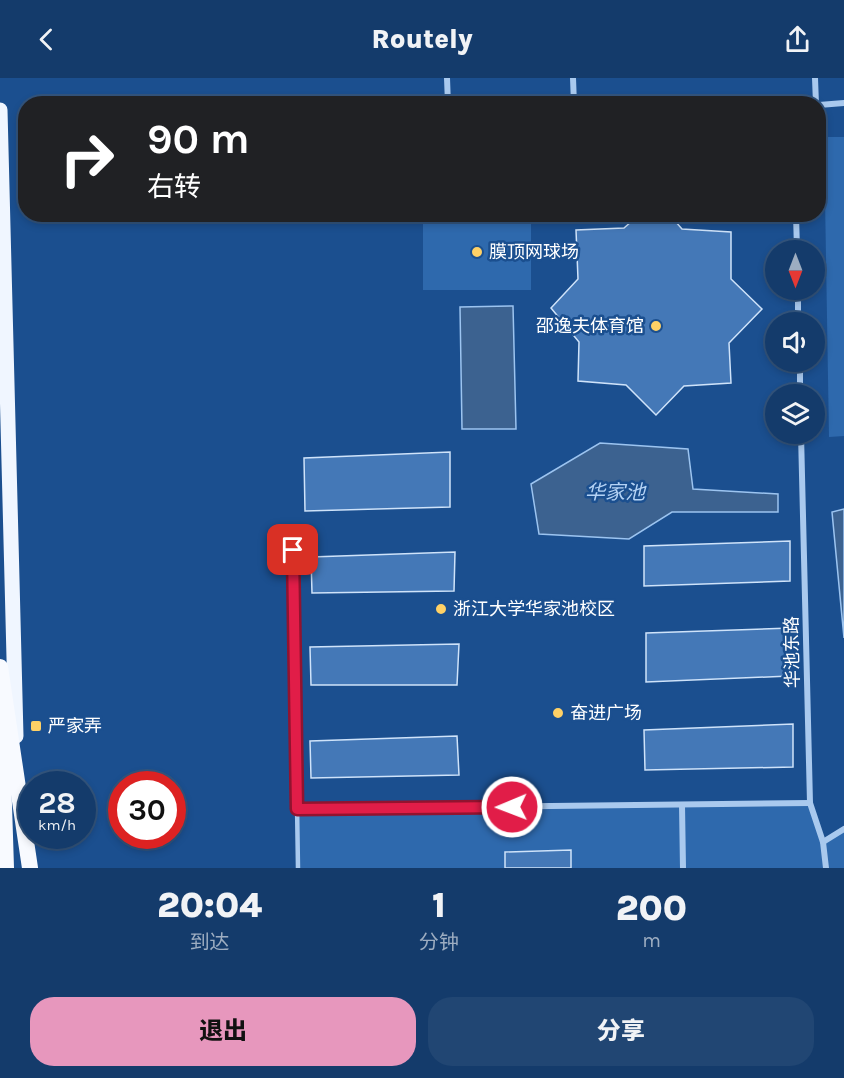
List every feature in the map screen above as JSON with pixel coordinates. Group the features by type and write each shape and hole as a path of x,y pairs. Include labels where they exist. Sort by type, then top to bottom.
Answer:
{"highway":[{"path":"0,665 6,868"},
{"path":"0,665 30,868"}],"main road":[{"path":"0,110 21,868"}],"street":[{"path":"447,78 448,96"},
{"path":"573,78 574,96"},
{"path":"815,78 816,96"},
{"path":"826,104 844,104"},
{"path":"796,222 796,240"},
{"name":"华池东路","path":"801,444 810,803 823,842 826,868"},
{"path":"297,809 810,803"},
{"path":"682,805 683,868"},
{"path":"823,842 844,829"}],"lane":[{"path":"293,550 298,868"}],"shaded area":[{"path":"826,137 844,137 844,436 829,437"},
{"name":"膜顶网球场","path":"423,222 531,222 531,290 423,290"},
{"path":"810,803 823,841 844,829 844,868 298,868 297,809"}],"water":[{"path":"513,306 516,429 462,429 460,307"},
{"name":"华家池","path":"600,443 688,449 693,489 778,494 778,512 672,512 629,539 539,534 531,484"},
{"path":"844,509 844,638 832,512"}],"building":[{"name":"邵逸夫体育馆","path":"631,222 676,222 682,229 731,232 731,279 762,309 729,343 731,383 684,386 656,415 626,385 578,381 579,342 551,308 578,279 576,230 624,228"},
{"path":"450,452 450,507 305,511 304,458"},
{"path":"790,541 790,581 644,586 644,546"},
{"path":"455,552 454,591 312,593 311,557"},
{"path":"790,628 789,676 646,682 646,633"},
{"path":"459,644 457,685 311,685 310,647"},
{"path":"793,724 793,767 645,770 644,730"},
{"path":"457,736 459,775 311,778 310,741"},
{"path":"571,850 571,868 505,868 505,852"}],"place":[{"name":"膜顶网球场","path":"477,252"},
{"name":"邵逸夫体育馆","path":"656,326"},
{"name":"浙江大学华家池校区","path":"441,609"},
{"name":"奋进广场","path":"558,713"},
{"name":"严家弄","path":"36,726"}],"route":[{"path":"293,550 297,809 512,807"}]}
